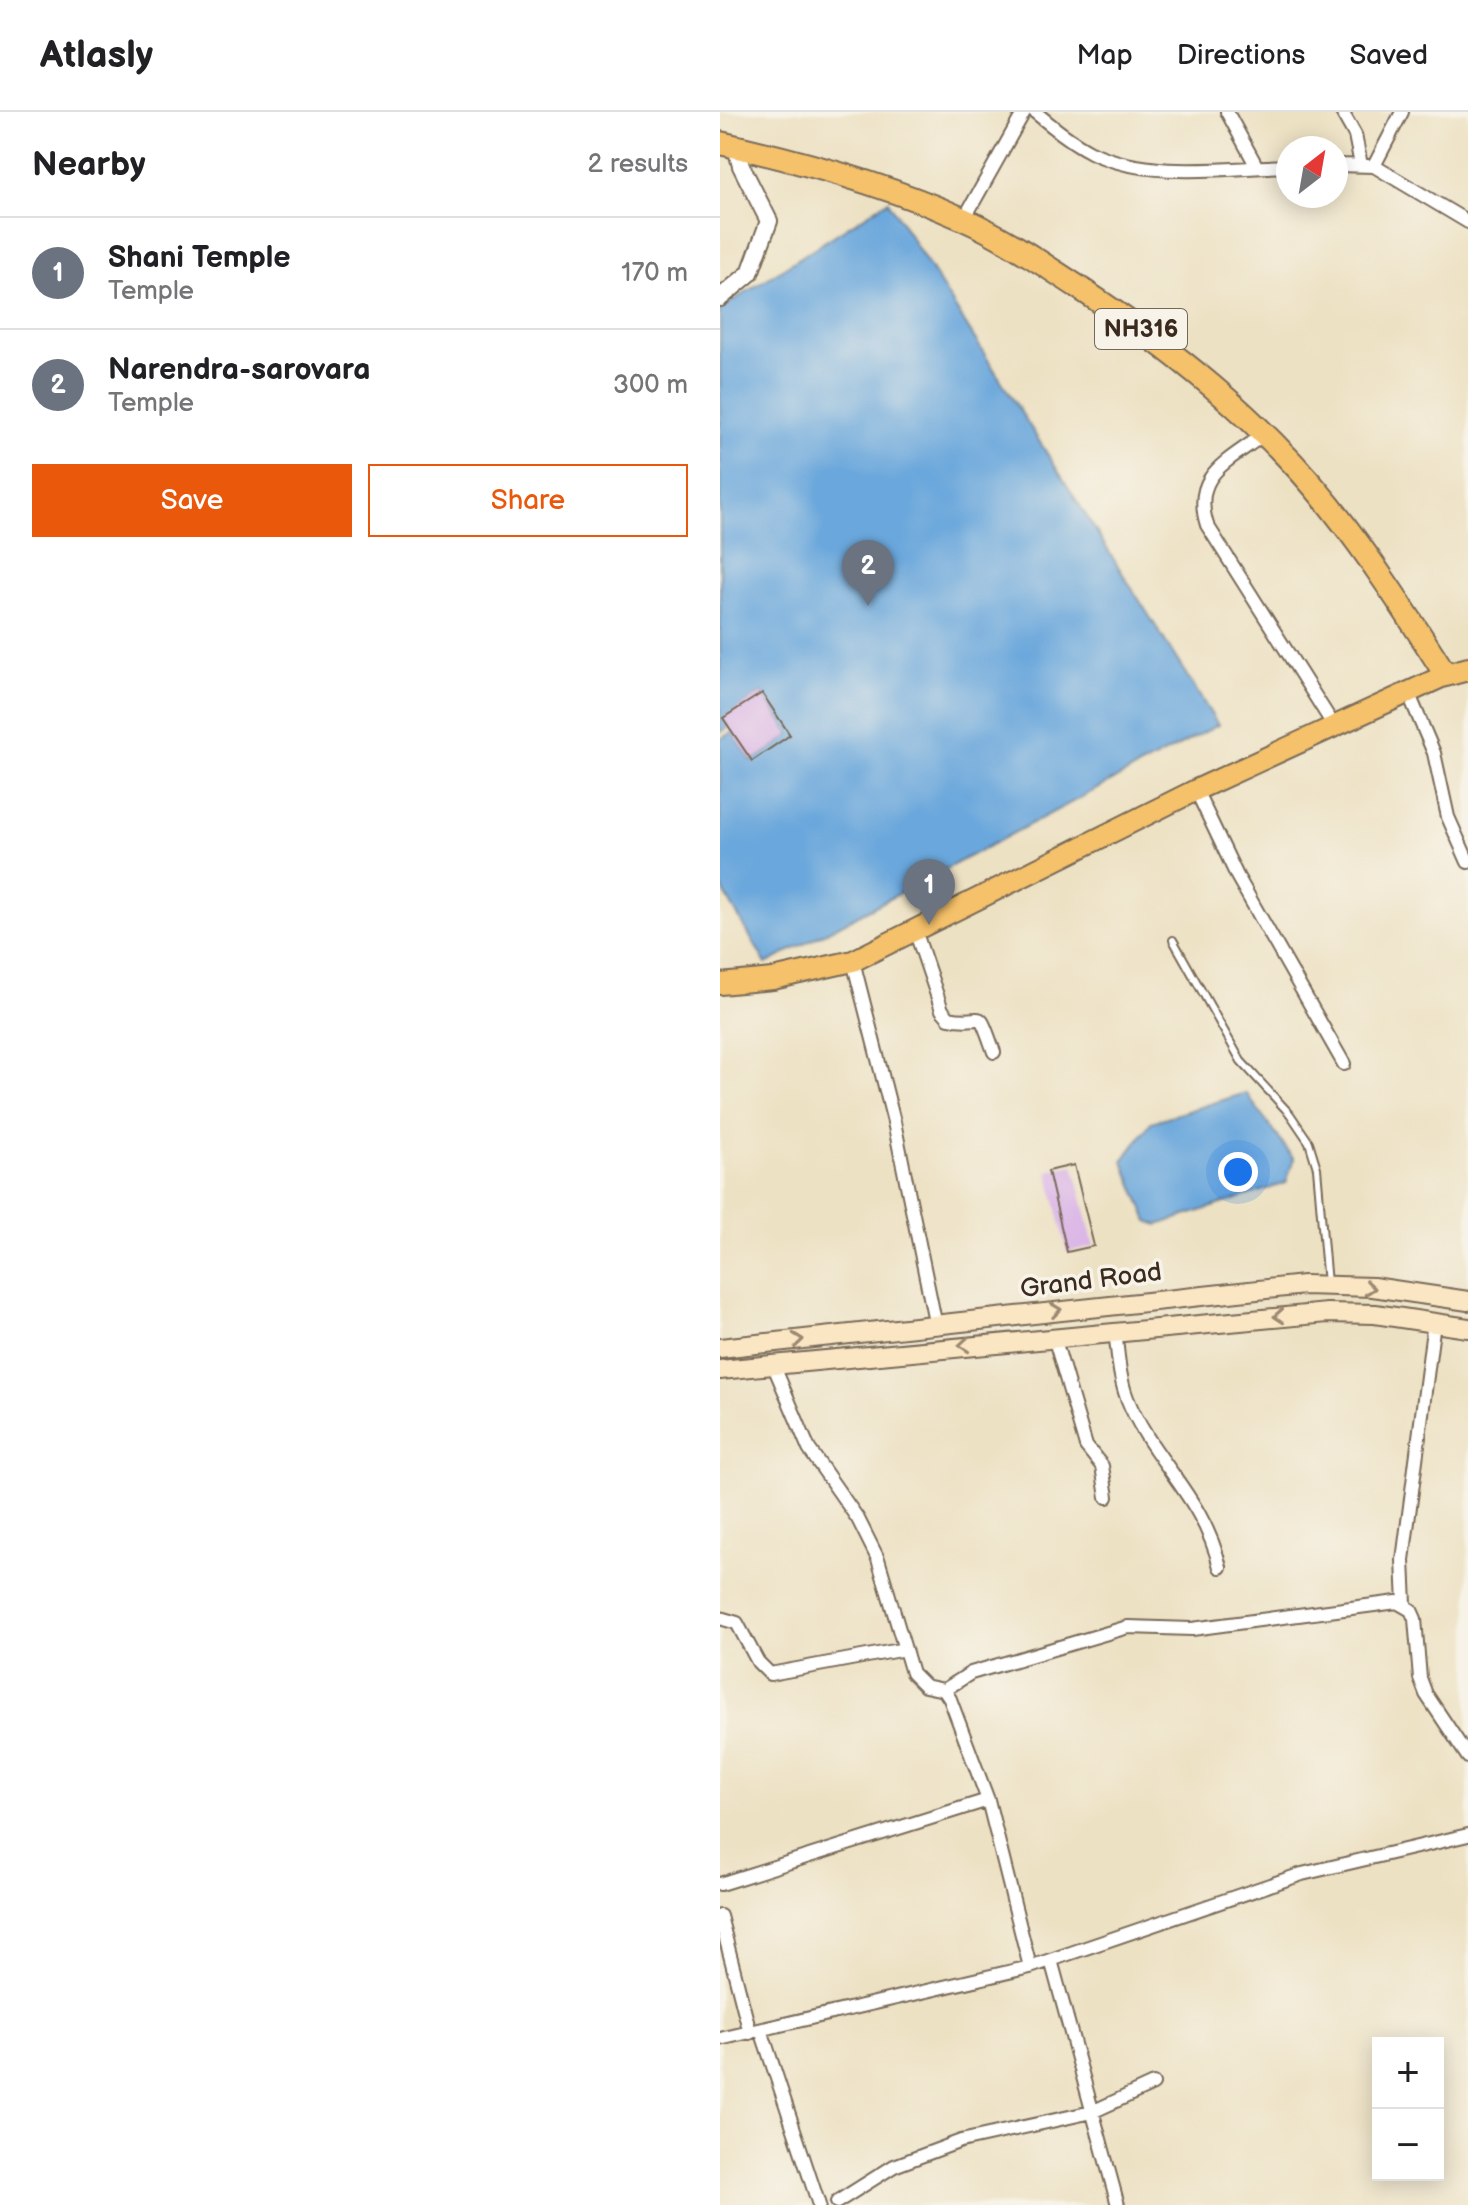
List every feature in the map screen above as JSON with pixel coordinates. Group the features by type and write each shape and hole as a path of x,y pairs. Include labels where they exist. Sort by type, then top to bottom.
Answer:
{"highway":[{"name":"NH316","path":"728,145 879,188 964,219 1022,251 1151,335 1222,392 1327,502 1367,553 1446,675"},
{"path":"1446,675 1468,669"}],"main road":[{"path":"720,984 773,979 853,961 1196,790 1446,675"},
{"name":"Grand Road","path":"720,1348 936,1326 1123,1302 1327,1284 1468,1301"},
{"name":"Grand Road","path":"720,1370 1327,1313 1375,1314 1468,1328"}],"street":[{"path":"1227,112 1257,167"},
{"path":"1342,112 1368,165"},
{"path":"1368,165 1402,112"},
{"path":"964,219 1027,113 1068,139 1116,161 1141,167 1276,166"},
{"path":"720,298 750,273 769,221 728,145"},
{"path":"1348,165 1368,165 1468,222"},
{"path":"1264,434 1211,475 1202,489 1201,505 1207,525 1334,726"},
{"path":"1408,692 1434,753 1448,817 1468,862"},
{"path":"1196,790 1237,876 1344,1064"},
{"path":"915,930 942,1010 949,1018 977,1016 983,1020 994,1052"},
{"path":"853,961 894,1122 936,1326"},
{"path":"1434,1322 1403,1560 1405,1604 1415,1619 1420,1678 1426,1694 1468,1757"},
{"path":"1115,1331 1120,1374 1128,1400 1203,1518 1220,1567"},
{"path":"1054,1337 1086,1446 1102,1466 1107,1497"},
{"path":"773,1364 809,1449 858,1519 878,1559 918,1681 944,1690 988,1800 1030,1967"},
{"path":"944,1690 971,1673 1128,1627 1192,1629 1405,1604"},
{"path":"720,1618 737,1623 758,1662 770,1674 905,1649"},
{"path":"722,1886 988,1800"},
{"path":"720,2039 1030,1967 1302,1874 1468,1835"},
{"path":"720,1916 756,2032 819,2205"},
{"path":"1051,1960 1118,2205"},
{"path":"837,2202 894,2166 961,2141 1092,2112 1153,2084"}],"lane":[{"path":"1173,940 1241,1061 1290,1114 1309,1142 1317,1168 1327,1284"}],"water":[{"path":"888,201 1218,725 766,964 720,885 720,739 732,732 752,761 790,735 762,693 724,718 729,727 720,733 720,309"},
{"path":"1246,1093 1294,1159 1286,1183 1158,1225 1148,1221 1123,1161 1151,1122"}],"building":[{"path":"762,693 790,735 752,761 723,718"},
{"path":"1074,1165 1094,1246 1067,1252 1048,1171"}],"place":[{"name":"Narendra-sarovara","path":"868,606"},
{"name":"Shani Temple","path":"929,925"}]}
